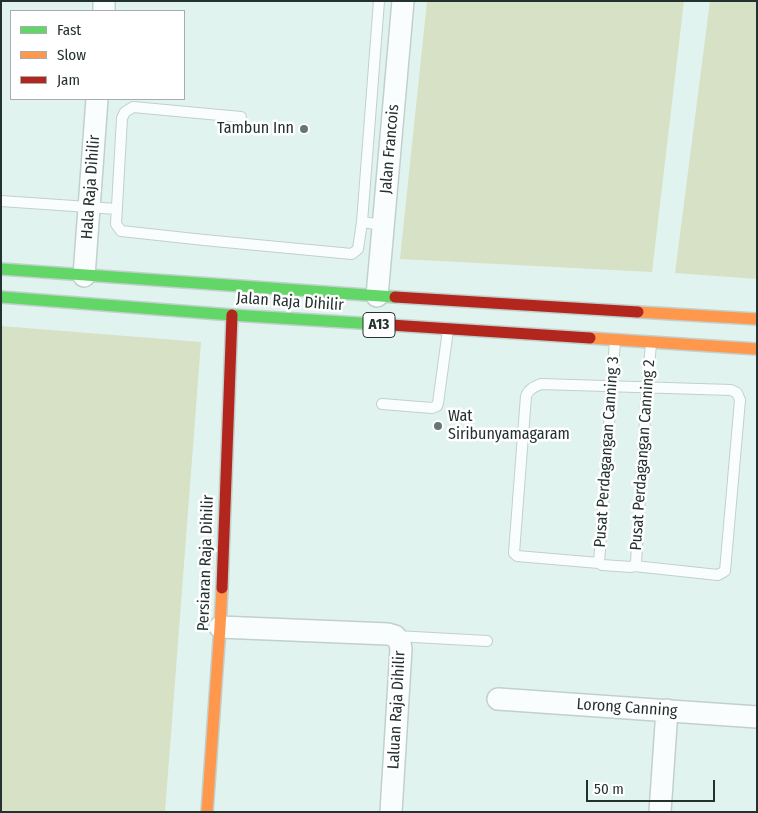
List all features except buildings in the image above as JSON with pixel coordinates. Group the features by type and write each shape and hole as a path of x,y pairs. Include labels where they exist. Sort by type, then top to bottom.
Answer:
{"main road":[{"name":"Jalan Raja Dihilir","path":"1,269 377,296 757,319"},
{"name":"Jalan Raja Dihilir","path":"1,298 448,330 757,349"},
{"name":"Persiaran Raja Dihilir","path":"207,812 220,627 232,315"}],"street":[{"name":"Jalan Francois","path":"377,296 403,1"},
{"name":"Hala Raja Dihilir","path":"84,276 97,100"},
{"name":"Laluan Raja Dihilir","path":"220,627 395,636 400,643 401,649 391,812"},
{"name":"Lorong Canning","path":"498,699 757,717"},
{"path":"660,812 667,710"}],"lane":[{"path":"241,117 133,107 125,112 122,118 116,224 120,230 352,254 358,249 362,222 379,1"},
{"path":"1,201 118,208"},
{"path":"362,222 383,225"},
{"path":"382,404 432,408 436,406 438,403 448,330"},
{"name":"Pusat Perdagangan Canning 3","path":"599,563 614,341"},
{"name":"Pusat Perdagangan Canning 2","path":"634,566 636,562 647,388 652,343"},
{"path":"541,384 611,386 731,390 737,393 740,400 725,571 718,575 517,556 514,553 526,396 528,391 541,384"},
{"path":"395,636 487,641"}],"green space":[{"path":"427,1 684,1 652,272 400,259"},
{"path":"710,1 757,1 757,279 675,273"},
{"path":"1,326 201,342 165,812 1,812"}],"traffic: fast":[{"path":"1,269 395,297"},
{"path":"1,297 375,324"}],"traffic: slow":[{"path":"638,312 757,319"},
{"path":"590,338 757,349"},
{"path":"207,812 222,588"}],"traffic: jam":[{"path":"395,297 638,312"},
{"path":"222,588 232,315"},
{"path":"375,324 590,338"}],"place":[{"name":"Tambun Inn","path":"304,129"},
{"name":"Wat Siribunyamagaram","path":"438,426"}]}
